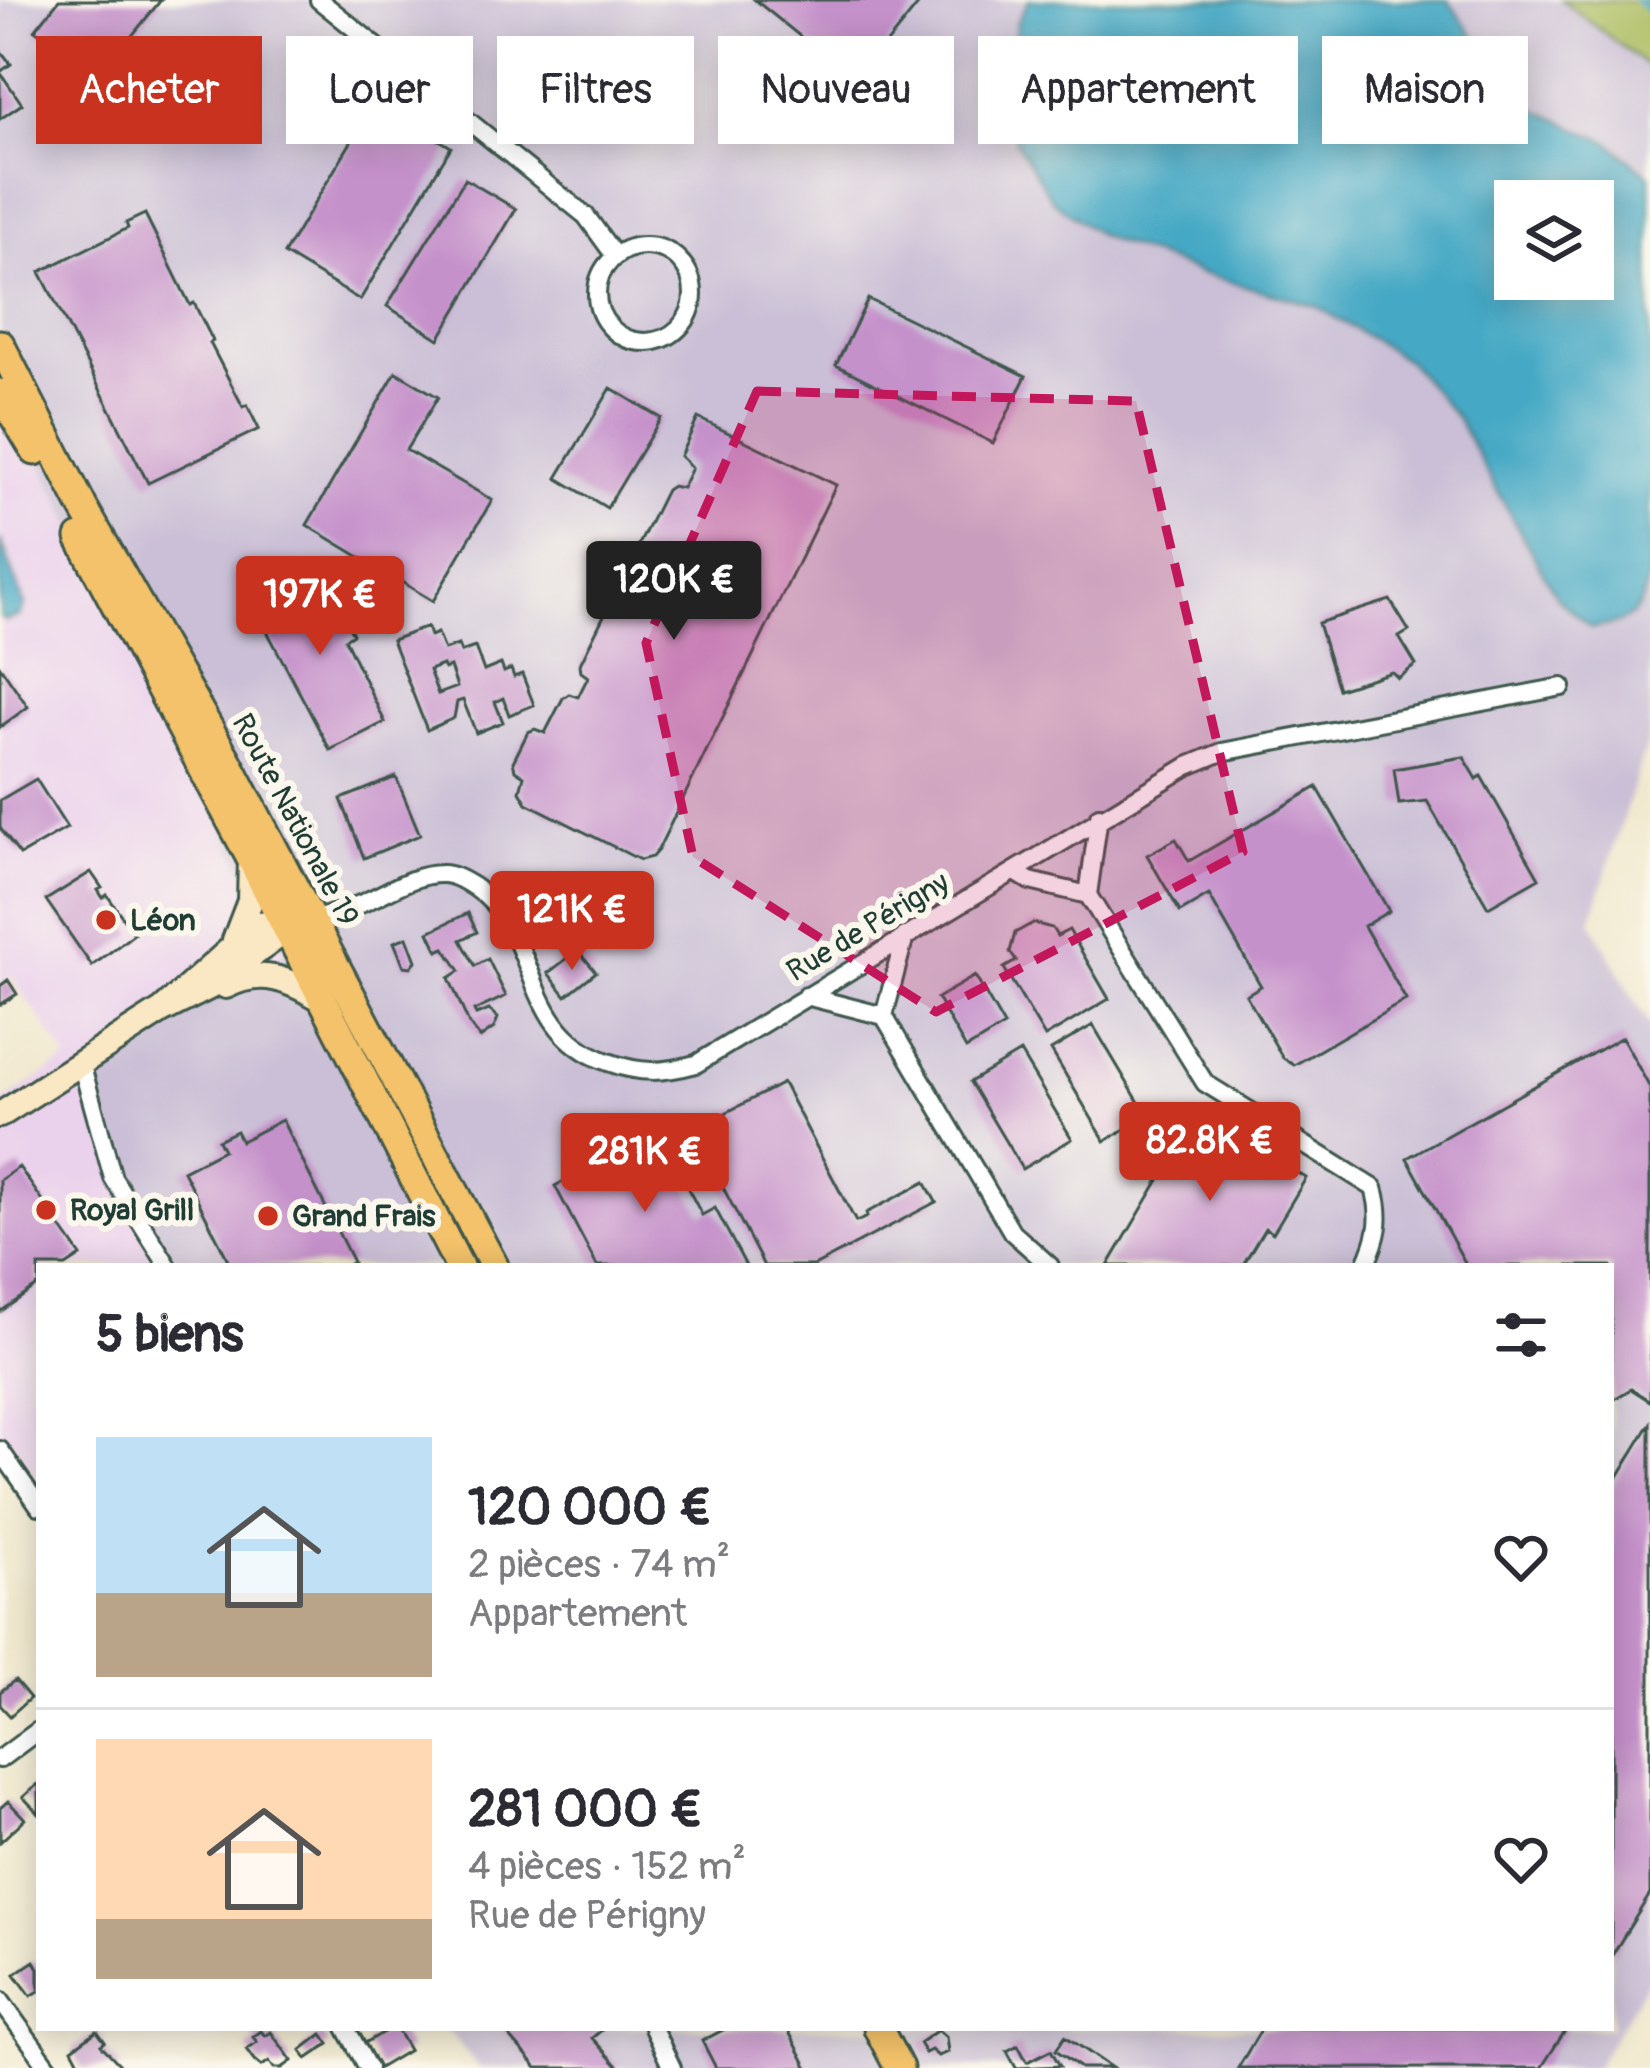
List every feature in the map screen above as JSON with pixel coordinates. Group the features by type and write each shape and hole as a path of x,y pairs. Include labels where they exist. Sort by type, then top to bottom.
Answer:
{"main road":[{"name":"Route Nationale 19","path":"0,344 83,507 227,760 299,925 492,1263"},
{"name":"Route Nationale 19","path":"0,393 251,859 299,925 322,999 457,1263"},
{"path":"880,2031 899,2068"}],"street":[{"path":"319,0 586,216 615,256"},
{"path":"644,246 663,250 680,261 690,278 693,298 687,317 674,332 656,341 636,341 617,333 603,319 597,285 615,256 644,246"},
{"name":"Rue de Périgny","path":"299,925 419,878 445,873 489,897 508,918 540,1001 560,1034 584,1054 656,1074 697,1064 1188,766 1222,752 1562,687"},
{"path":"1100,816 1088,895 1204,1083 1374,1188 1382,1213 1366,1263"},
{"path":"227,952 240,932 250,901 251,859"},
{"path":"1016,872 1030,881 1088,895"},
{"path":"163,1010 260,924 299,925"},
{"path":"0,1115 163,1010 209,987 299,925"},
{"path":"884,1016 905,936"},
{"path":"163,1010 195,1004 252,975 295,982 322,999"},
{"path":"806,995 884,1016 1012,1232 1047,1263"},
{"path":"81,1063 113,1178 167,1263"},
{"path":"0,1450 36,1502"},
{"path":"0,1759 36,1732"},
{"path":"0,2000 49,2068"},
{"path":"348,2031 368,2068"},
{"path":"654,2031 672,2068"}],"highlighted area":[{"path":"757,391 1136,401 1243,852 936,1012 693,857 646,643"}],"shaded area":[{"path":"0,0 1650,0 1650,732 1591,921 1650,1028 1650,1977 1595,2068 479,2068 448,2031 1614,2031 1614,1263 176,1263 114,1166 93,1071 286,954 0,380"},
{"path":"0,380 286,955 240,986 165,1249 176,1263 36,1263 36,1483 0,1430 0,1103 68,1059 11,976 0,982"}],"green space":[{"path":"1562,0 1650,0 1650,69 1647,66"}],"water":[{"path":"1029,0 1448,0 1474,36 1322,36 1322,144 1528,144 1528,106 1610,143 1650,176 1650,566 1635,612 1591,628 1557,598 1456,417 1408,361 1316,306 1197,272 1100,236 1052,200 1017,144 1298,144 1298,36 1015,36"},
{"path":"0,539 25,605 20,616 5,621 0,618"}],"building":[{"path":"59,0 161,0 132,36 43,36 35,30"},
{"path":"755,0 922,0 893,36 800,36"},
{"path":"0,50 11,64 0,72"},
{"path":"0,72 22,104 0,119"},
{"path":"350,144 451,147 360,300 284,254"},
{"path":"465,179 516,209 439,339 387,306"},
{"path":"145,214 243,407 247,405 259,429 148,483 40,272 128,228 126,223"},
{"path":"868,299 1026,376 993,443 836,365"},
{"path":"396,372 438,397 406,450 492,500 433,601 307,525"},
{"path":"611,388 661,418 607,508 557,478"},
{"path":"698,418 836,485 658,850 640,860 527,803 520,791 524,776 513,762 528,732 545,733 563,698 578,697 588,677 580,664 666,490 682,488 692,468 680,456"},
{"path":"318,569 353,634 345,639 385,722 330,750 252,603"},
{"path":"1390,600 1409,631 1399,637 1416,665 1398,678 1392,672 1338,689 1318,623"},
{"path":"427,627 430,636 437,633 444,650 458,645 461,652 475,647 484,671 501,664 514,677 522,674 534,705 509,715 503,698 495,702 503,722 476,733 463,700 457,702 454,718 427,730 392,640","holes":["442,665 450,667 457,687 438,694 429,670"]},
{"path":"0,666 28,707 0,727"},
{"path":"1464,757 1477,779 1481,776 1539,878 1488,907 1427,801 1399,804 1394,769"},
{"path":"396,777 420,835 364,858 341,799"},
{"path":"36,779 67,828 20,855 0,828 0,800"},
{"path":"1317,787 1389,911 1364,926 1406,1000 1294,1065 1283,1058 1246,995 1261,986 1209,895 1180,912 1147,855 1176,839 1189,861"},
{"path":"91,872 103,898 107,895 134,934 92,966 46,900"},
{"path":"468,913 477,932 461,940 475,966 488,959 506,996 474,1011 476,1015 489,1010 498,1018 494,1028 480,1038 449,978 460,971 445,948 438,951 429,932"},
{"path":"1033,923 1052,928 1057,936 1069,930 1109,999 1045,1037 1004,968 1016,961 1010,952 1015,933"},
{"path":"407,937 416,961 411,967 404,966 394,942"},
{"path":"578,950 596,972 566,996 548,973"},
{"path":"975,976 1004,1026 966,1049 937,998"},
{"path":"8,980 17,994 0,1005 0,986"},
{"path":"1093,1025 1147,1116 1105,1141 1051,1050"},
{"path":"1622,1037 1650,1088 1650,1401 1631,1389 1614,1399 1614,1263 1465,1263 1407,1158"},
{"path":"1020,1052 1072,1139 1022,1169 970,1082"},
{"path":"783,1083 856,1222 925,1182 936,1202 820,1263 762,1263 693,1130"},
{"path":"1198,1114 1306,1178 1273,1233 1265,1228 1244,1263 1110,1263"},
{"name":"Grand Frais","path":"282,1120 353,1262 229,1263 183,1171 223,1150 218,1140 236,1131 241,1141"},
{"path":"643,1141 654,1162 669,1153 702,1215 715,1208 744,1263 595,1263 555,1186"},
{"path":"19,1167 81,1256 70,1263 36,1263 36,1287 0,1312 0,1180"},
{"path":"1650,1424 1650,1894 1614,1952 1614,1483"},
{"path":"15,1680 30,1698 10,1716 0,1705 0,1692"},
{"path":"36,1786 36,1811 23,1797"},
{"path":"8,1801 25,1819 0,1842 0,1808"},
{"path":"34,1961 36,1993 31,1996 15,1974"},
{"path":"97,2031 105,2042 101,2045 123,2068 82,2068 72,2049"},
{"path":"261,2031 265,2036 271,2032 292,2061 274,2068 269,2061 262,2066 255,2060 247,2049"},
{"path":"386,2031 398,2031 409,2050 379,2068 365,2043"},
{"path":"505,2031 600,2031 592,2038 619,2068 537,2068"},
{"path":"721,2031 789,2031 808,2068 716,2068 702,2041"},
{"path":"939,2031 946,2037 948,2052 925,2053 919,2043"},
{"path":"1260,2031 1565,2031 1541,2068 1238,2068"},
{"path":"322,2034 329,2044 307,2059 301,2050"},
{"path":"1065,2036 1112,2068 1081,2068 1056,2050"},
{"path":"1018,2045 1027,2062 1051,2050 1060,2066 1016,2068 1007,2051"}],"waterway":[{"path":"1637,0 1650,12"}],"place":[{"name":"Léon","path":"106,920"},
{"name":"Royal Grill","path":"46,1210"},
{"name":"Grand Frais","path":"268,1216"}]}
